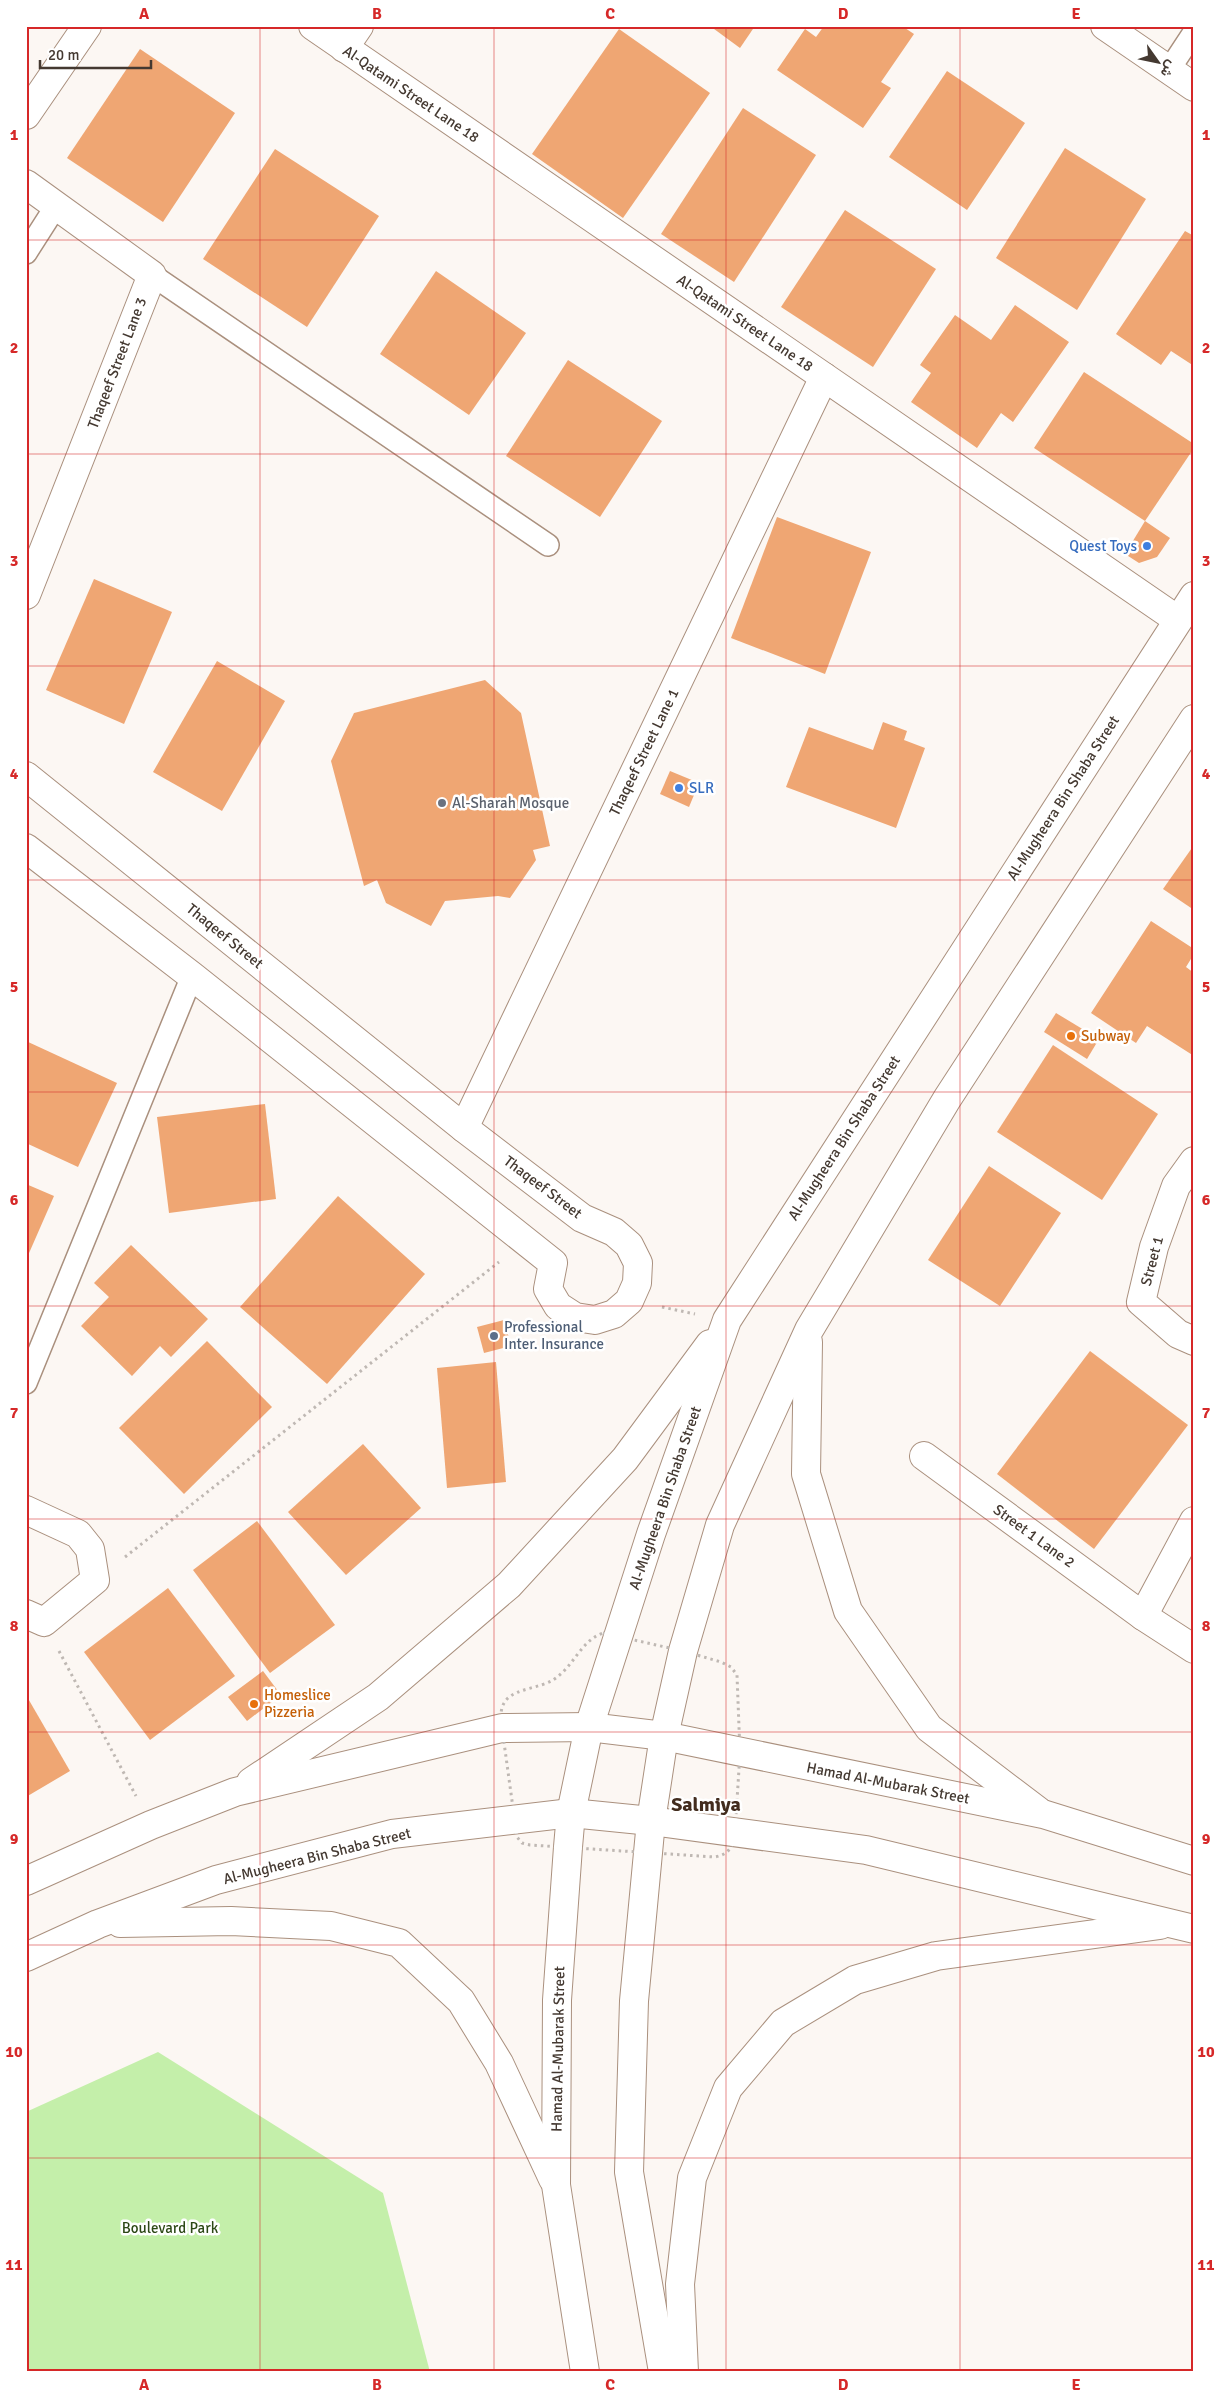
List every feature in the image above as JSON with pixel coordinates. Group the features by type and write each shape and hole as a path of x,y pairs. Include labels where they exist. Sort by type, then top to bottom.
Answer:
{"main road":[{"path":"26,115 87,26"},
{"name":"Al-Qatami Street Lane 18","path":"313,26 351,37 824,377 1178,620"},
{"path":"1105,26 1194,87"},
{"path":"26,184 152,275"},
{"name":"Thaqeef Street Lane 3","path":"26,595 152,275"},
{"name":"Thaqeef Street Lane 1","path":"464,1128 824,377"},
{"name":"Al-Mugheera Bin Shaba Street","path":"589,1727 651,1534 727,1320 1194,596"},
{"path":"663,2372 629,2172 634,2001 651,1822 664,1736 683,1651 720,1525 808,1330 947,1099 1194,719"},
{"name":"Thaqeef Street","path":"26,776 464,1128 582,1218 614,1232 629,1245 638,1263 637,1283 629,1301"},
{"path":"26,848 192,976 553,1264 548,1289 558,1306 576,1317 595,1320 614,1314 629,1301"},
{"name":"Street 1","path":"1194,1161 1176,1186 1154,1247 1141,1302 1178,1334 1194,1340"},
{"path":"235,1792 378,1697 509,1586 626,1460 727,1320"},
{"path":"808,1330 806,1474 848,1611 929,1728 1043,1814"},
{"name":"Street 1 Lane 2","path":"924,1456 1143,1616 1194,1649"},
{"path":"26,1510 78,1534 90,1549 95,1580 35,1618"},
{"path":"1143,1616 1194,1522"},
{"path":"26,1881 151,1825 235,1792 502,1728 589,1727 664,1736"},
{"name":"Hamad Al-Mubarak Street","path":"585,2372 556,2185 556,2000 571,1813 589,1727"},
{"name":"Hamad Al-Mubarak Street","path":"664,1736 1043,1814 1194,1860"},
{"name":"Al-Mugheera Bin Shaba Street","path":"32,1957 98,1924 216,1880 392,1834 571,1813 651,1822"},
{"path":"651,1822 866,1850 1185,1926"},
{"path":"98,1924 231,1921 331,1926 400,1943 460,2001 499,2063 556,2185"},
{"path":"684,2372 680,2284 692,2178 728,2088 783,2023 854,1980 936,1956 1185,1926"}],"lane":[{"path":"1169,70 1194,32"},
{"path":"26,253 56,206"},
{"path":"152,275 548,545"},
{"path":"26,1383 192,976"}],"path":[{"path":"95,1580 525,1241"},
{"path":"629,1301 727,1320"},
{"path":"35,1618 151,1825"}],"green space":[{"name":"Boulevard Park","path":"158,2052 383,2193 430,2372 26,2372 26,2112"}],"building":[{"path":"710,26 755,26 740,48"},
{"path":"824,26 902,26 914,34 881,82 891,88 863,128 777,70 805,29 816,37"},
{"path":"619,29 710,93 623,218 532,154"},
{"path":"140,49 235,113 163,222 67,158"},
{"path":"947,71 1025,123 967,210 889,157"},
{"path":"743,108 816,155 734,282 661,234"},
{"path":"1065,148 1146,199 1077,310 996,258"},
{"path":"275,149 379,216 307,327 203,259"},
{"path":"845,210 936,269 873,367 781,307"},
{"path":"1185,231 1194,236 1194,366 1171,351 1161,365 1116,334"},
{"path":"436,271 526,333 469,415 380,354"},
{"path":"1015,305 1069,342 1013,422 1001,413 977,448 911,402 931,373 920,365 955,315 991,340"},
{"path":"568,360 662,421 600,517 506,456"},
{"path":"1084,372 1194,444 1194,448 1145,521 1034,448"},
{"path":"777,517 871,552 825,674 731,638"},
{"name":"Quest Toys","path":"1145,521 1170,538 1157,557 1139,563 1125,554"},
{"path":"94,579 172,612 124,724 46,690"},
{"path":"217,661 285,701 222,811 153,772"},
{"name":"Al-Sharah Mosque","path":"485,680 521,713 550,846 533,850 536,860 510,898 498,896 445,901 431,926 386,903 377,880 364,886 331,761 354,713"},
{"path":"883,722 907,731 904,740 925,748 896,828 786,787 809,727 873,750"},
{"name":"SLR","path":"670,771 699,783 689,807 660,794"},
{"path":"1194,845 1194,910 1163,889"},
{"path":"1151,921 1194,949 1194,954 1186,967 1194,973 1194,1056 1147,1026 1136,1043 1091,1013"},
{"name":"Subway","path":"1056,1013 1099,1039 1087,1059 1044,1032"},
{"path":"26,1041 117,1083 78,1167 26,1143"},
{"path":"1053,1045 1158,1114 1102,1200 997,1132"},
{"path":"265,1104 276,1199 169,1213 157,1117"},
{"path":"989,1166 1061,1213 1000,1306 928,1260"},
{"path":"26,1184 54,1196 26,1260"},
{"path":"338,1196 425,1274 327,1384 240,1307"},
{"path":"131,1245 208,1319 171,1357 160,1346 132,1376 81,1326 109,1297 94,1283"},
{"name":"Professional Inter. Insurance","path":"504,1320 511,1346 484,1353 477,1327"},
{"path":"207,1341 272,1407 184,1494 119,1428"},
{"path":"1090,1351 1188,1425 1094,1549 997,1474"},
{"path":"496,1362 506,1482 447,1488 437,1368"},
{"path":"363,1444 421,1508 346,1575 288,1512"},
{"path":"257,1521 335,1625 270,1673 193,1570"},
{"path":"168,1588 235,1676 150,1740 84,1652"},
{"path":"263,1671 281,1695 247,1721 228,1697"},
{"path":"26,1695 70,1771 26,1797"}],"place":[{"name":"Quest Toys","path":"1147,546"},
{"name":"SLR","path":"679,788"},
{"name":"Al-Sharah Mosque","path":"442,803"},
{"name":"Subway","path":"1071,1036"},
{"name":"Professional Inter. Insurance","path":"494,1336"},
{"name":"Homeslice Pizzeria","path":"254,1704"}],"district":[{"name":"Salmiya","path":"706,1804"}]}
